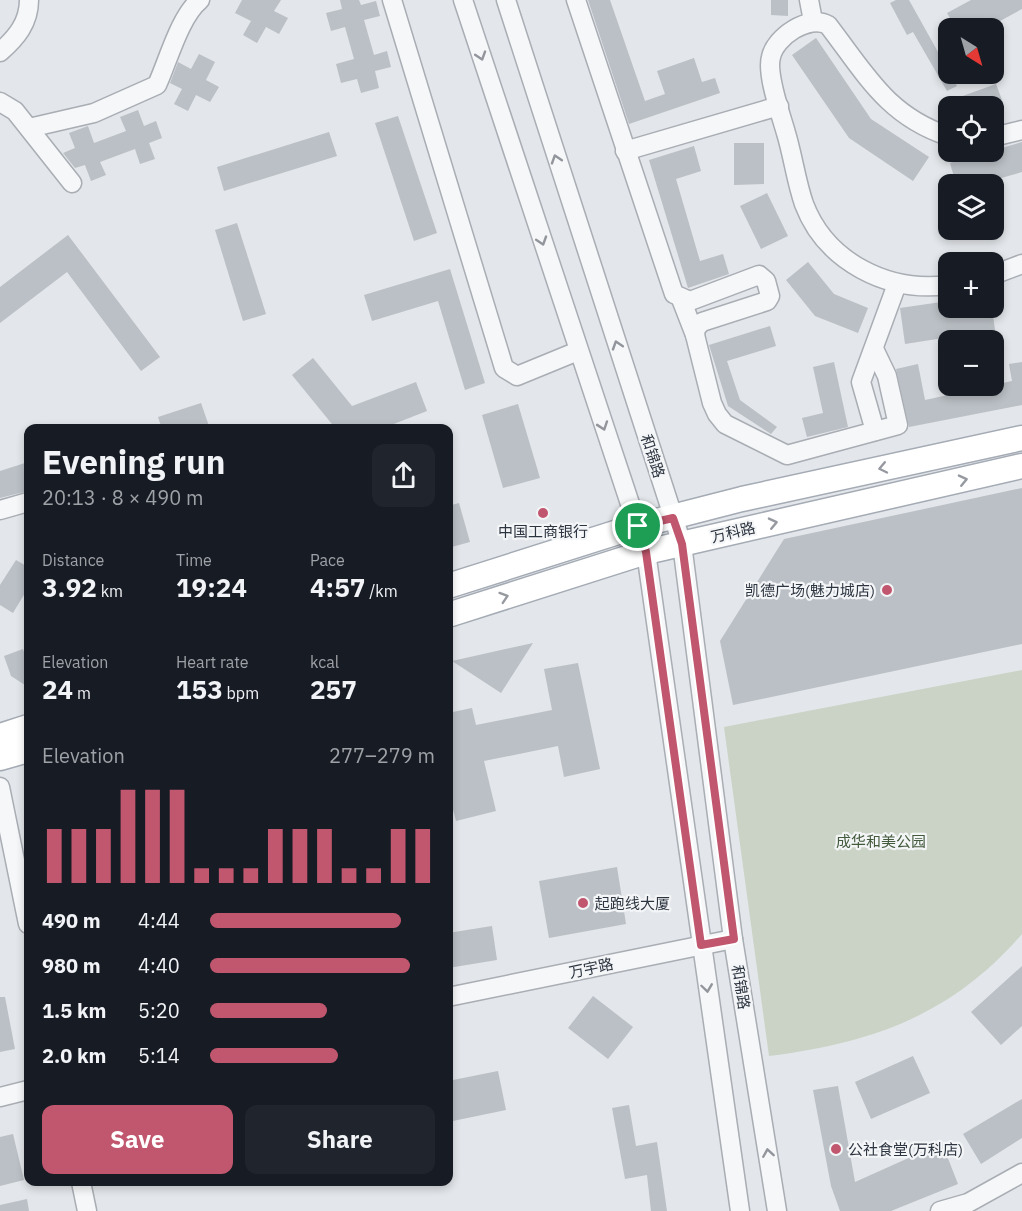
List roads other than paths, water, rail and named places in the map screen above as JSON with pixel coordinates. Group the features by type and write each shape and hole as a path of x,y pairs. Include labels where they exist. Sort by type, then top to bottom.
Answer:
{"main road":[{"name":"万科路","path":"453,583 638,526 741,499 1022,438"},
{"name":"万科路","path":"453,613 646,552 1022,466"},
{"path":"0,736 24,728"},
{"path":"0,759 24,751"}],"street":[{"path":"0,52 19,35 29,9 29,0"},
{"path":"29,128 94,113 158,85 180,31 194,5 200,0"},
{"path":"392,0 478,274 504,368 517,376 578,351"},
{"path":"463,0 646,552 740,1211"},
{"name":"和锦路","path":"506,0 682,544 734,939 777,1211"},
{"path":"576,0 674,294 681,299 690,300 759,275 766,280 770,296 767,301 702,322 696,328 695,335"},
{"path":"809,0 813,21"},
{"path":"938,133 924,128 890,105 828,25 813,21 775,45 770,59 779,106 804,205 820,231 836,251 859,270 897,284 938,286"},
{"path":"0,102 15,111 72,183"},
{"path":"626,151 779,106"},
{"path":"1004,134 1022,130"},
{"path":"1004,270 1022,264"},
{"path":"875,431 861,382 875,351 897,284"},
{"path":"681,299 695,335 712,403 717,414 725,424 787,455 898,425 887,376 875,351"},
{"path":"0,510 24,503"},
{"path":"0,787 24,904"},
{"name":"万宇路","path":"453,997 734,939"},
{"path":"0,1097 24,1091"},
{"path":"0,1104 24,1099"},
{"path":"940,1211 968,1203 1022,1173"},
{"path":"82,1186 87,1211"}],"place":[{"name":"中国工商银行","path":"543,513"},
{"name":"凯德广场(魅力城店)","path":"887,590"},
{"name":"起跑线大厦","path":"583,903"},
{"name":"公社食堂(万科店)","path":"836,1149"}],"park label":[{"name":"成华和美公园","path":"881,841"}]}
